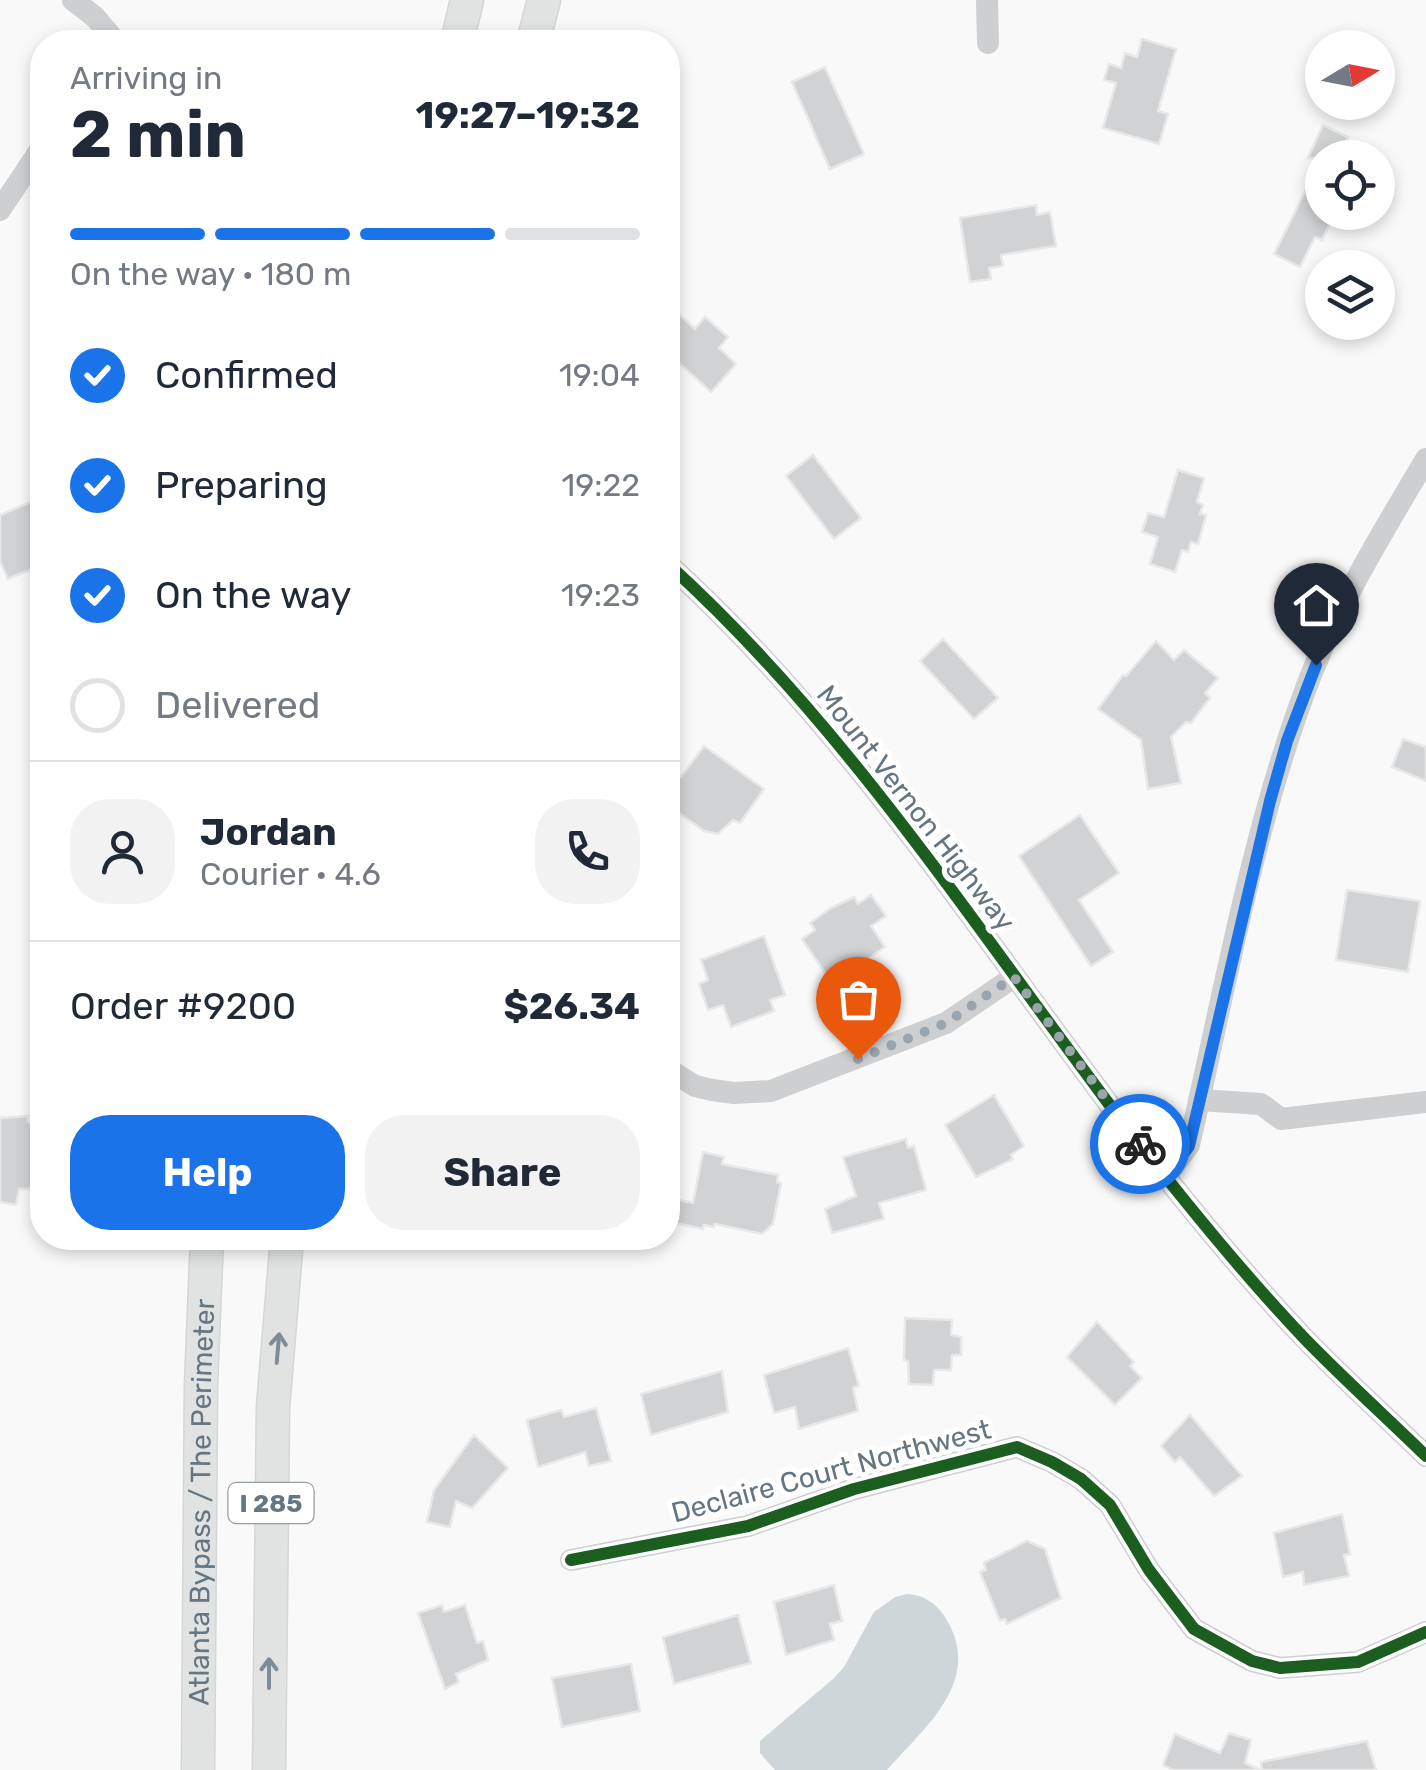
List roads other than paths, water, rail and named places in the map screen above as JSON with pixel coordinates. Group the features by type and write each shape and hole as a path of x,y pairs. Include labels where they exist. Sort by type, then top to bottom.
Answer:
{"highway":[{"path":"439,30 443,0"},
{"path":"460,30 466,0"},
{"path":"536,30 544,0"},
{"name":"Atlanta Bypass / The Perimeter","path":"198,1770 201,1384 207,1250"},
{"name":"I 285","path":"269,1770 273,1408 285,1250"}],"street":[{"path":"74,0 106,30"},
{"path":"987,0 988,43"},
{"path":"0,210 30,166"},
{"path":"1166,1176 1189,1146 1287,741 1307,684 1340,612 1426,459"},
{"name":"Mount Vernon Highway","path":"680,575 724,614 780,675 892,814 1166,1176 1306,1340 1426,1456"},
{"path":"680,1077 712,1090 771,1091 946,1023 1014,977"},
{"path":"1200,1100 1261,1104 1281,1118 1426,1102"},
{"name":"Declaire Court Northwest","path":"571,1560 748,1526 890,1478 1017,1447 1081,1479 1110,1505 1149,1570 1194,1628 1252,1661 1280,1668 1358,1662 1426,1632"}]}
